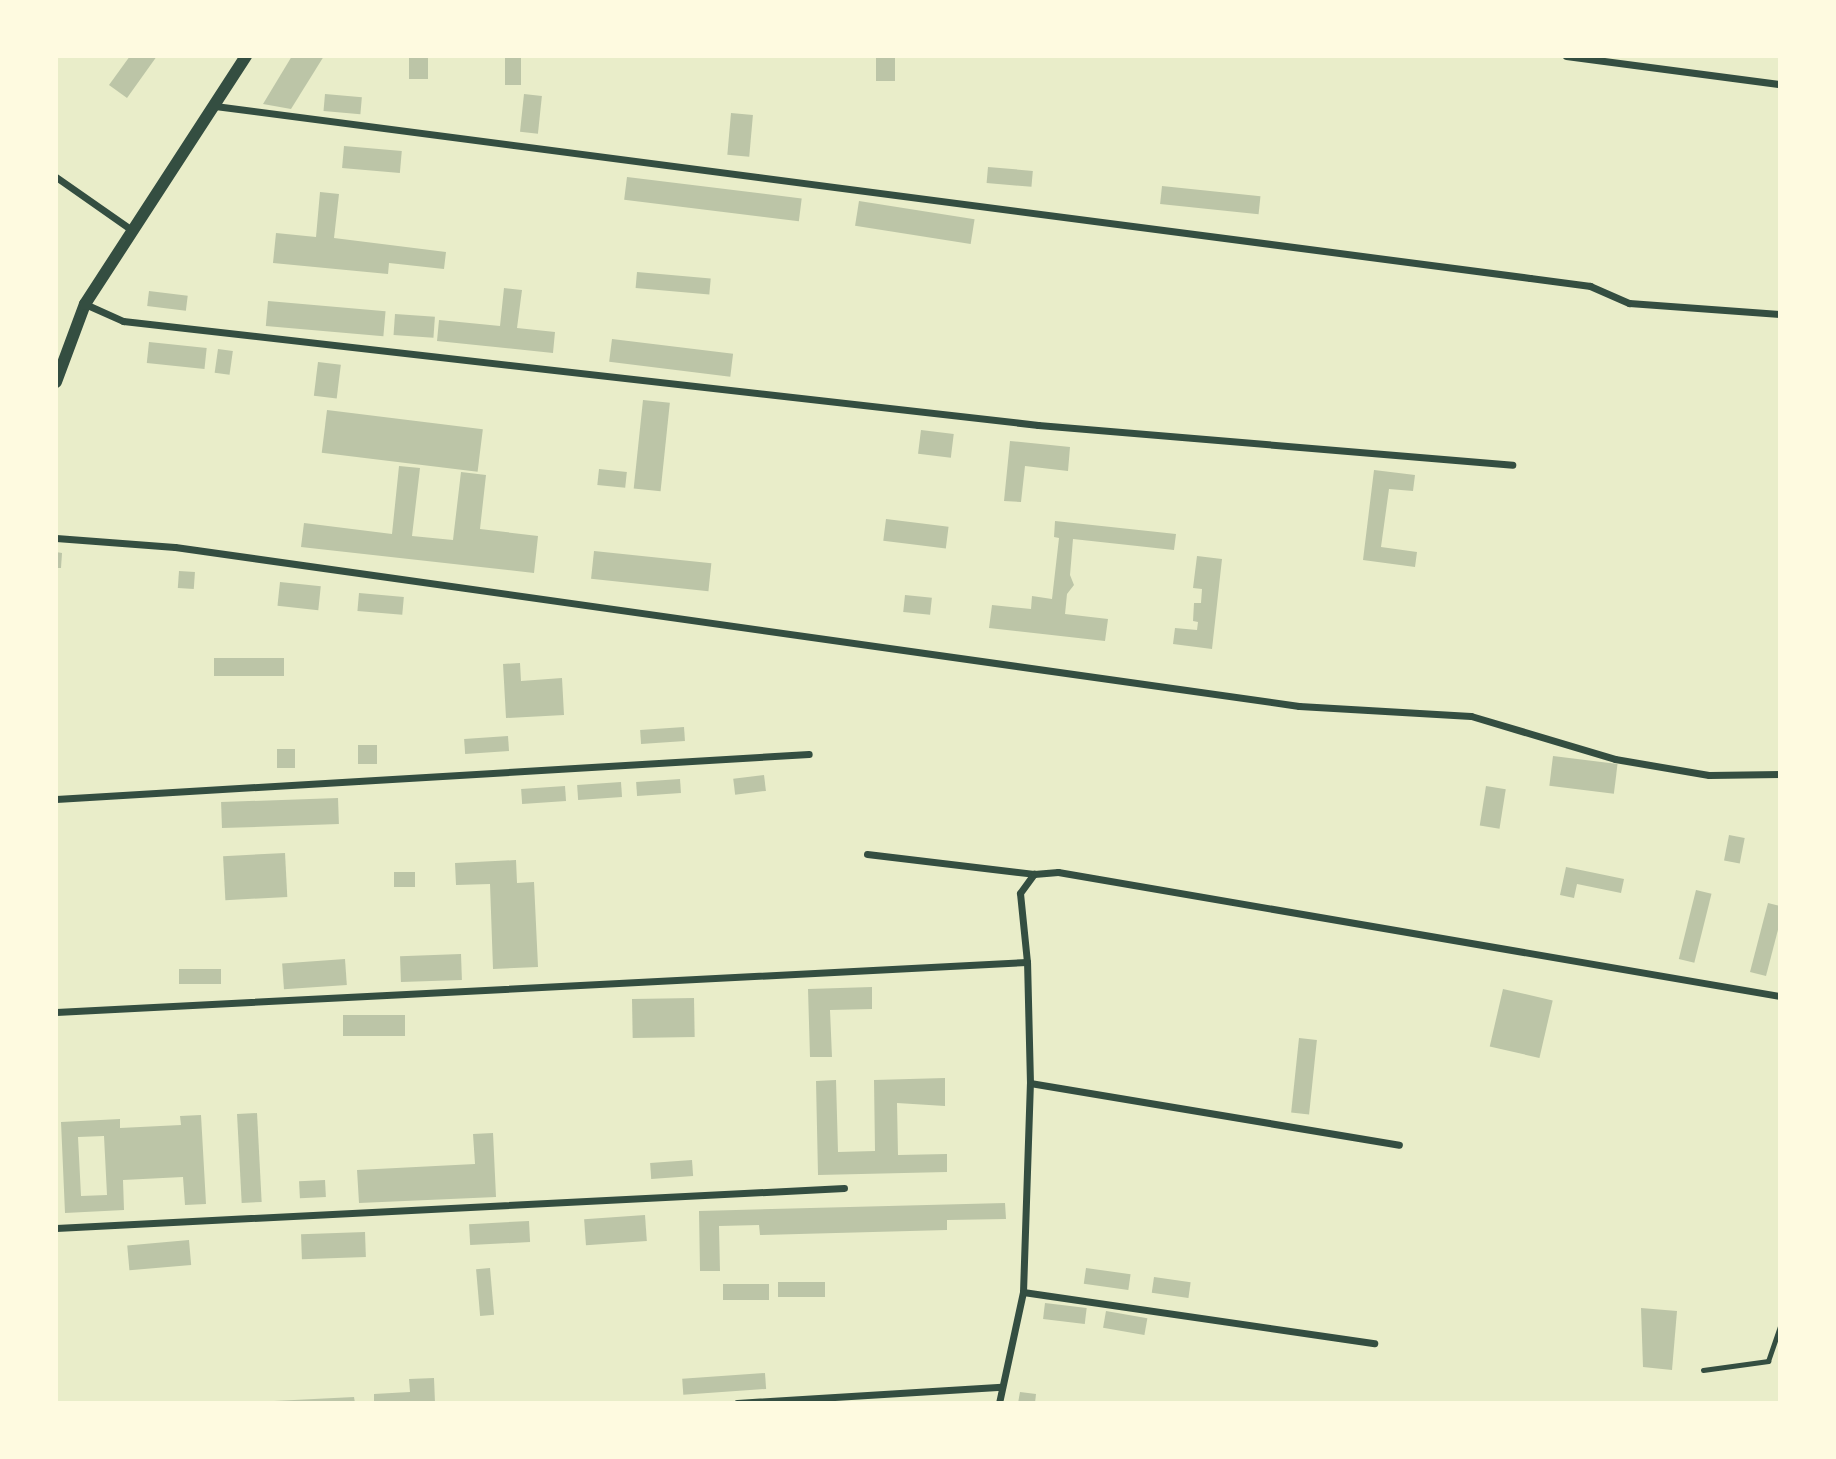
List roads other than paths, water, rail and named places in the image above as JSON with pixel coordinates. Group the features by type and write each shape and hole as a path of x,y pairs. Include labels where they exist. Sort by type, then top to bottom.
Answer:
{"street":[{"path":"56,382 85,304 246,56"},
{"path":"1566,56 1780,84"},
{"path":"215,106 1590,286 1629,303 1780,314"},
{"path":"56,177 134,232"},
{"path":"85,304 123,321 1038,425 1512,465"},
{"path":"56,538 175,547 1299,706 1471,716 1615,759 1709,775 1780,774"},
{"path":"56,799 809,754"},
{"path":"867,854 1034,874 1058,872 1780,996"},
{"path":"999,1403 1023,1292 1030,1083 1027,962 1020,893 1034,874"},
{"path":"56,1012 1027,962"},
{"path":"1030,1083 1399,1145"},
{"path":"56,1228 844,1188"},
{"path":"1023,1292 1374,1343"},
{"path":"737,1403 1002,1387"}],"lane":[{"path":"1703,1370 1768,1361 1780,1326"}]}
